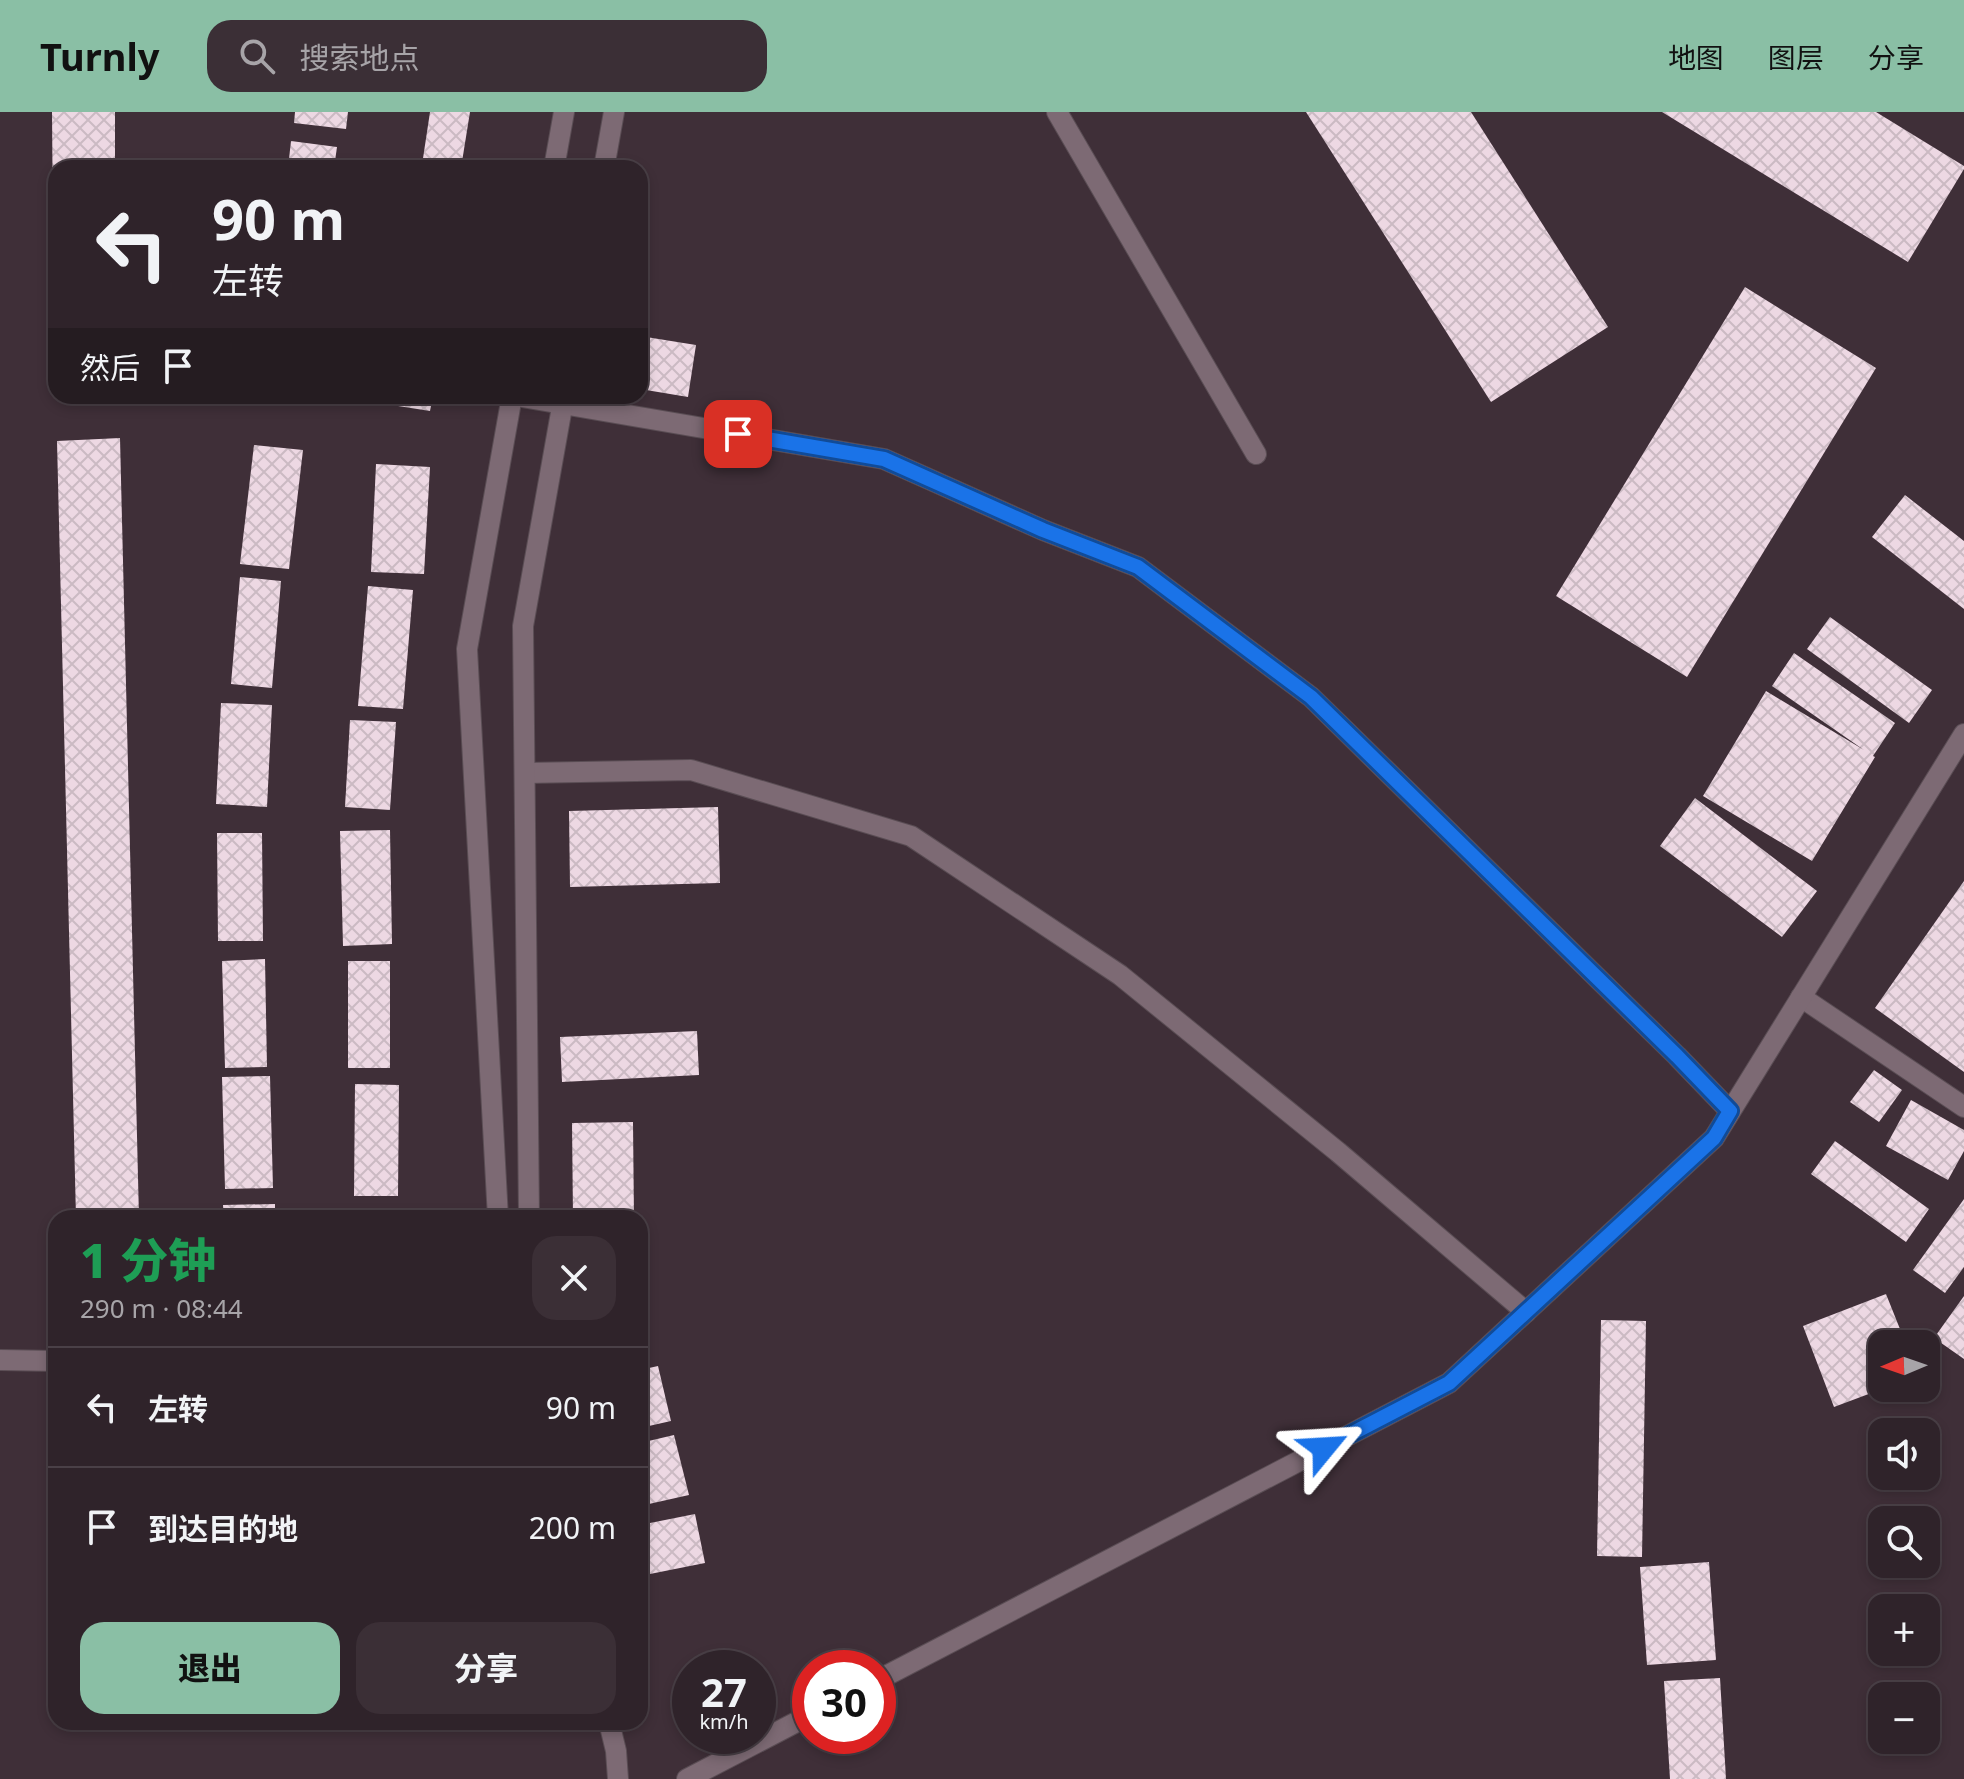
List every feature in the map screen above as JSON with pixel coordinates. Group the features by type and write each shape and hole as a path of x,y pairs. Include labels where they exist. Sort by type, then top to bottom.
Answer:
{"street":[{"path":"555,160 564,112"},
{"path":"605,160 614,112"},
{"path":"1057,112 1256,454"},
{"path":"498,1210 467,649 513,404"},
{"path":"529,1210 523,626 562,404"},
{"path":"585,404 884,459 1043,530 1138,567 1311,697 1730,1111"},
{"path":"896,1671 1449,1383 1714,1138 1964,734"},
{"path":"525,773 691,770 911,836 1120,975 1338,1152 1526,1312"},
{"path":"1801,997 1964,1107"},
{"path":"0,1360 48,1361"},
{"path":"687,1779 792,1724"},
{"path":"611,1730 618,1779"}],"building":[{"path":"52,112 115,112 115,160 52,160"},
{"path":"295,112 348,112 346,129 294,123"},
{"path":"430,112 470,112 462,160 423,160"},
{"path":"1306,112 1471,112 1608,327 1491,402"},
{"path":"1662,112 1876,112 1964,166 1964,169 1908,262"},
{"path":"291,141 337,147 335,160 289,160"},
{"path":"1745,287 1876,368 1687,677 1556,596"},
{"path":"648,337 696,345 688,397 648,390"},
{"path":"385,404 431,404 430,411"},
{"path":"120,438 139,1210 76,1210 57,441"},
{"path":"254,445 303,450 289,569 240,564"},
{"path":"376,464 430,467 424,574 371,572"},
{"path":"1905,495 1964,541 1964,609 1872,537"},
{"path":"240,577 281,581 272,688 231,684"},
{"path":"368,586 413,590 403,709 358,706"},
{"path":"1830,617 1932,690 1909,723 1807,649"},
{"path":"1794,653 1895,723 1812,861 1703,796 1766,691 1864,750 1772,686"},
{"path":"221,703 272,705 267,807 216,804"},
{"path":"350,720 396,722 390,810 345,807"},
{"path":"1695,798 1817,891 1782,937 1660,846"},
{"path":"718,807 720,883 570,887 569,811"},
{"path":"390,830 392,944 343,946 340,831"},
{"path":"217,833 262,833 263,941 218,941"},
{"path":"1964,881 1964,1072 1875,1008"},
{"path":"265,959 267,1067 225,1068 222,961"},
{"path":"348,961 390,961 390,1068 348,1068"},
{"path":"697,1031 699,1075 562,1082 560,1037"},
{"path":"1874,1070 1902,1090 1879,1122 1850,1102"},
{"path":"270,1076 273,1188 225,1189 222,1077"},
{"path":"355,1084 399,1085 398,1196 354,1196"},
{"path":"1911,1100 1964,1130 1964,1151 1948,1180 1886,1146"},
{"path":"633,1122 634,1210 573,1210 572,1123"},
{"path":"1835,1141 1929,1209 1906,1242 1811,1174"},
{"path":"1964,1199 1964,1267 1945,1293 1913,1270"},
{"path":"275,1204 275,1210 223,1210 223,1205"},
{"path":"1886,1294 1900,1330 1868,1330 1868,1394 1834,1407 1803,1326"},
{"path":"1964,1296 1964,1359 1940,1342 1940,1330"},
{"path":"1601,1320 1646,1321 1642,1557 1597,1556"},
{"path":"658,1366 671,1421 648,1426 648,1368"},
{"path":"674,1435 689,1495 648,1504 648,1441"},
{"path":"695,1514 705,1563 648,1574 648,1523"},
{"path":"1709,1562 1716,1660 1647,1665 1640,1567"},
{"path":"1720,1678 1726,1779 1670,1779 1664,1681"}],"route":[{"path":"738,434 884,459 1043,530 1138,567 1311,697 1730,1111 1714,1138 1449,1383 1324,1448"}]}
